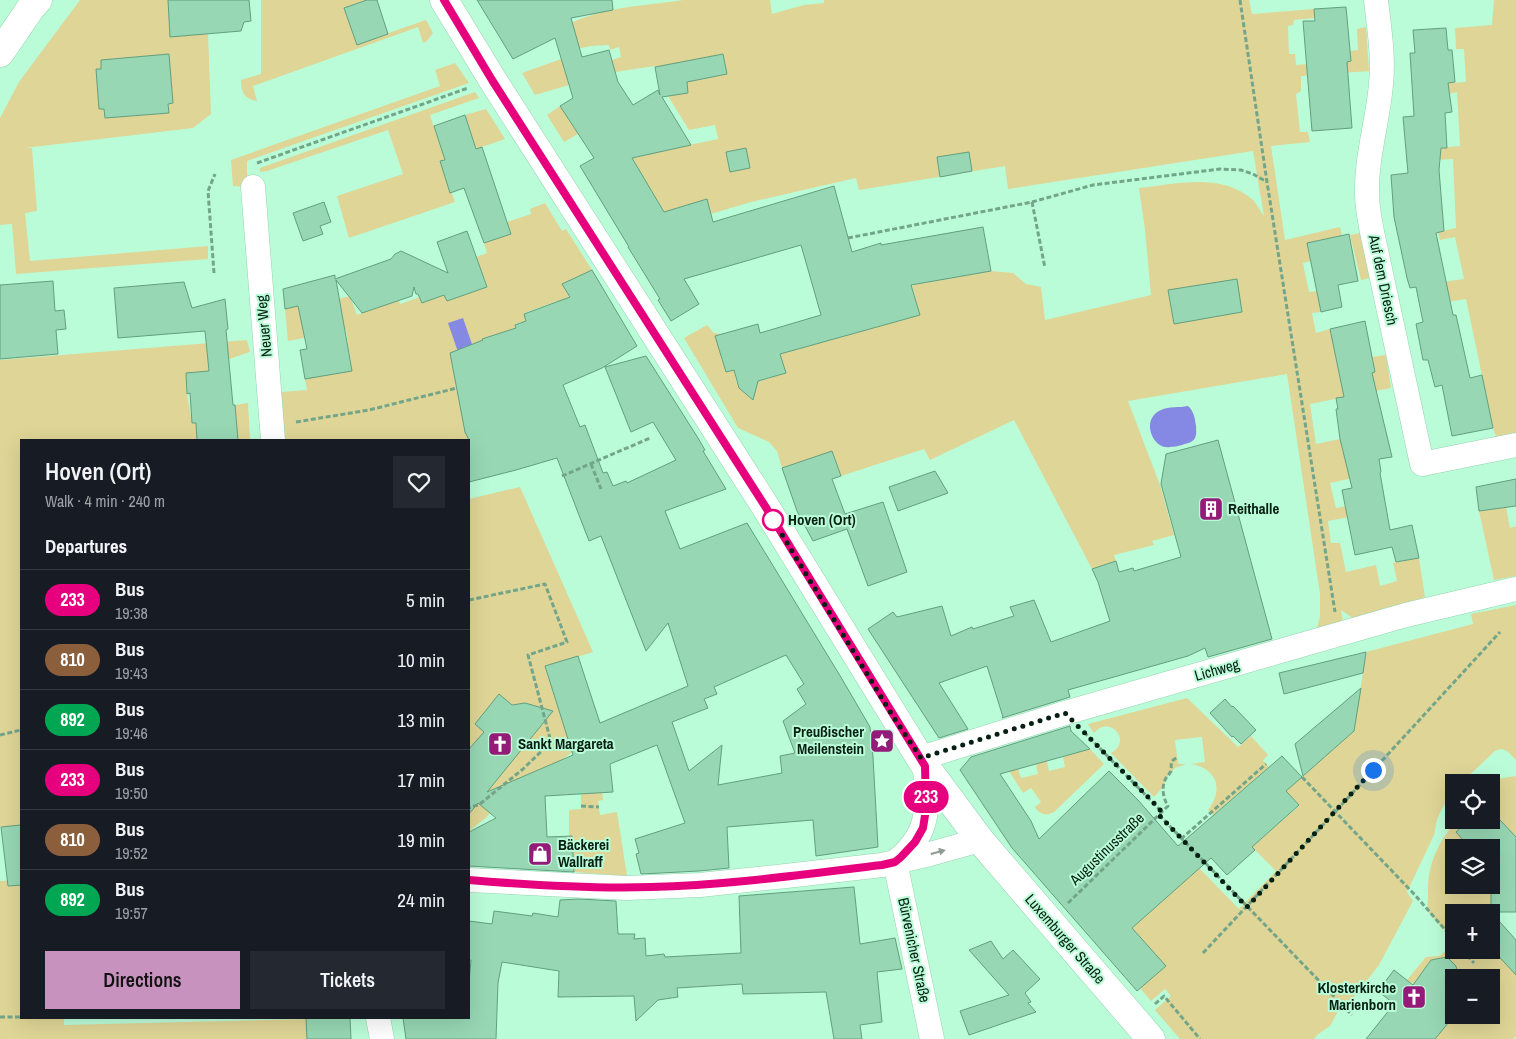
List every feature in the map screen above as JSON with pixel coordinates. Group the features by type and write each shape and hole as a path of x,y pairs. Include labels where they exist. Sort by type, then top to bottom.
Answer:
{"street":[{"path":"0,53 38,0"},
{"name":"Luxemburger Straße","path":"444,0 492,80 765,506 894,718 923,762 980,840 1151,1039"},
{"name":"Auf dem Driesch","path":"1376,0 1382,53 1382,83 1369,160 1366,195 1372,232 1422,464 1516,445"},
{"name":"Neuer Weg","path":"253,176 273,439"},
{"name":"Lichweg","path":"923,762 1065,713 1406,615 1516,589"},
{"path":"895,862 915,842 923,828 926,809 923,762"},
{"path":"470,880 599,887 700,885 882,865 980,840"},
{"name":"Bürvenicher Straße","path":"895,862 932,1039"},
{"path":"378,1019 382,1039"}],"path":[{"path":"1240,0 1338,635"},
{"path":"253,176 492,80"},
{"path":"848,238 1032,202 1093,184 1220,169 1241,170 1267,182"},
{"path":"214,273 208,191 215,174"},
{"path":"1032,202 1045,268"},
{"path":"292,422 369,410 457,388"},
{"path":"562,476 650,438"},
{"path":"591,464 601,489"},
{"path":"470,600 545,584 567,642 528,655 551,742 523,769 480,804 470,808"},
{"path":"1203,953 1336,812 1500,632"},
{"path":"1065,713 1181,839 1352,1015"},
{"path":"0,735 20,730"},
{"name":"Augustinusstraße","path":"1062,908 1168,806 1164,797 1163,787 1167,776 1171,772 1171,762 1177,758"},
{"path":"1181,839 1266,764"},
{"path":"1302,777 1445,930"},
{"path":"581,806 599,806"},
{"path":"1470,959 1474,963"},
{"path":"1155,1004 1164,996 1200,1039"},
{"path":"0,1017 20,1017"}],"shaded area":[{"path":"80,0 168,0 208,33 211,114 193,128 25,148 32,148 37,211 25,213 30,261 208,246 208,259 16,274 12,224 0,225 0,118 19,82"},
{"path":"261,0 367,0 357,44 426,20 433,33 423,43 418,27 253,86 257,101 246,97 241,80 261,74"},
{"path":"683,0 770,0 772,14 804,5 824,3 824,0 1249,0 1252,14 1314,9 1314,18 1294,20 1293,25 1288,26 1289,54 1295,54 1296,65 1350,61 1350,51 1358,50 1357,29 1366,27 1369,71 1301,76 1301,91 1296,94 1300,132 1308,132 1310,142 1271,146 1285,240 1340,227 1342,236 1307,243 1311,261 1303,263 1309,292 1317,291 1321,312 1312,313 1316,333 1330,329 1340,379 1375,372 1372,357 1386,355 1391,388 1310,404 1316,444 1340,439 1353,478 1330,483 1336,508 1346,506 1349,517 1328,521 1331,543 1340,543 1346,572 1376,565 1380,586 1397,581 1393,563 1419,558 1425,597 1354,619 1341,610 1343,622 1317,629 1320,616 1320,594 1287,374 1128,401 1160,485 1174,535 1152,541 1154,545 1114,555 1116,561 1092,569 1014,420 930,460 924,449 841,476 832,452 782,468 777,451 769,442 738,428 684,338 707,325 714,333 723,334 721,358 726,372 734,370 739,387 747,393 756,382 785,373 780,354 920,315 912,286 918,284 991,271 1013,273 1026,284 1041,287 1045,320 1151,295 1139,188 1198,182 1227,186 1240,191 1253,200 1264,216 1253,151 1008,189 1005,166 859,190 856,178 751,202 660,229 654,195 628,151 661,151 718,139 715,125 689,130 657,77 655,66 615,72 612,60 621,57 619,47 610,50 609,45 591,46 561,52 555,33 578,20 598,13"},
{"path":"1494,0 1516,0 1516,434 1497,439 1493,428 1466,299 1447,302 1443,282 1464,279 1455,237 1440,240 1438,232 1456,228 1453,159 1406,162 1406,151 1460,146 1457,92 1449,94 1417,85 1466,82 1464,49 1456,49 1455,28 1492,25"},
{"path":"561,59 569,85 535,95 522,73"},
{"path":"455,63 469,83 247,161 247,187 233,186 231,160 440,86 435,70"},
{"path":"475,92 479,98 430,115 445,160 440,161 455,202 349,238 337,196 403,174 388,130 260,172 260,168"},
{"path":"560,106 578,134 564,142 547,115"},
{"path":"486,109 505,139 476,149 465,115"},
{"path":"545,203 562,231 566,229 592,270 570,281 578,293 558,303 557,301 524,313 526,321 515,324 516,328 483,339 484,343 452,364 469,439 285,439 281,392 307,390 305,379 352,370 346,330 288,341 285,309 298,306 301,319 338,299 350,296 357,315 367,311 361,293 392,282 400,304 420,297 422,303 433,299 435,271 447,301 487,287 476,257 487,253 484,243 511,234 507,222 531,214 530,209"},
{"path":"1360,233 1370,278 1361,280 1350,235"},
{"path":"247,340 250,352 229,359 208,361 209,371 187,394 192,423 196,423 197,439 20,439 20,825 0,827 0,360"},
{"path":"248,403 250,439 238,439 235,405"},
{"path":"520,487 593,652 545,667 572,752 470,830 470,499"},
{"path":"1506,507 1510,528 1516,526 1516,576 1494,580 1479,511"},
{"path":"1516,605 1516,760 1507,751 1502,749 1495,751 1471,774 1445,774 1445,804 1437,819 1434,835 1407,892 1413,901 1379,965 1355,996 1339,1010 1330,1026 1314,1039 1180,1039 1155,1010 1171,996 1165,989 1151,1001 1140,988 1166,966 1124,935 1198,869 1239,909 1276,871 1252,847 1299,806 1286,791 1354,731 1366,652 1473,624 1471,614"},
{"path":"1187,698 1238,747 1251,736 1268,755 1263,760 1269,767 1213,815 1208,810 1216,795 1215,781 1207,770 1191,764 1205,762 1202,737 1175,740 1178,764 1186,764 1175,768 1171,772 1163,787 1154,797 1111,753 1120,742 1120,736 1117,731 1106,726 1094,733 1088,724"},
{"path":"1090,749 1104,764 1054,812 1048,814 1043,814 1037,810 1035,807 1041,802 1031,788 1023,793 1009,771 1018,769 1021,778 1038,774 1036,764 1047,761 1049,771 1065,767 1063,757"},
{"path":"1516,777 1516,837 1500,820 1500,779"},
{"path":"602,791 603,800 598,801 600,815 617,812 627,876 574,872 572,837 569,837 569,810 581,809 581,793"},
{"path":"1450,829 1459,829 1456,832 1463,839 1445,839 1445,894 1500,894 1500,889 1512,894 1500,905 1445,904 1445,930 1428,911 1429,874 1435,855"},
{"path":"20,880 20,1019 64,1019 64,1025 306,1019 307,1039 0,1039 0,881"},
{"path":"1445,951 1445,959 1500,958 1516,975 1516,1036 1513,1039 1435,1039 1447,1024 1500,1024 1500,969 1445,969 1428,964 1414,984 1407,980 1426,957 1440,956"}],"water":[{"path":"463,318 473,347 458,352 448,323"},
{"path":"1188,406 1193,413 1196,426 1194,440 1173,447 1158,444 1150,429 1151,422 1157,412 1164,409"}],"building":[{"path":"168,0 249,0 251,21 244,22 241,31 170,37"},
{"path":"367,0 377,0 388,34 357,45 344,8"},
{"path":"477,0 612,0 613,10 571,18 582,57 609,50 618,82 633,105 658,90 660,95 655,67 723,54 727,74 687,82 688,93 662,97 691,145 632,158 664,212 707,199 713,222 834,186 852,252 881,243 881,245 983,227 991,271 911,285 920,315 780,354 786,373 758,381 753,400 739,388 734,370 726,372 715,336 758,324 760,333 821,315 801,245 684,279 699,304 671,321 658,300 660,299 580,166 594,158 560,106 573,98 555,38 513,59"},
{"path":"1346,7 1351,61 1347,62 1352,128 1312,131 1303,21 1315,21 1314,9"},
{"path":"1446,28 1448,50 1452,50 1455,82 1448,83 1452,112 1445,113 1447,148 1441,148 1439,170 1444,231 1436,233 1453,315 1456,315 1470,378 1482,375 1493,428 1452,436 1442,385 1435,387 1428,360 1423,360 1416,324 1423,322 1416,287 1410,288 1407,278 1394,217 1391,175 1408,173 1403,117 1414,116 1410,53 1415,53 1413,30"},
{"path":"169,54 173,103 168,104 169,113 105,118 104,109 99,109 96,69 101,69 101,60"},
{"path":"465,115 476,149 482,147 511,234 484,243 464,188 450,193 440,161 445,160 434,126"},
{"path":"746,148 750,168 730,172 726,152"},
{"path":"969,152 972,171 940,177 937,157"},
{"path":"324,202 331,222 320,226 323,234 303,241 293,213"},
{"path":"467,231 487,287 447,301 444,295 422,303 414,287 412,296 362,313 336,280 352,371 305,379 300,350 307,349 298,306 285,309 283,289 335,275 335,279 391,259 401,251 448,273 437,242"},
{"path":"1349,234 1358,281 1338,285 1342,307 1321,312 1307,243"},
{"path":"592,270 637,346 602,368 563,385 580,427 585,425 603,473 607,472 613,486 626,481 627,483 676,460 653,422 631,432 605,367 646,356 698,438 705,450 703,451 726,489 665,511 680,549 747,523 870,727 878,847 816,856 813,820 727,827 729,868 641,874 636,854 639,853 635,839 685,823 657,745 610,764 613,792 545,796 547,837 572,836 574,872 470,866 470,831 496,818 478,803 470,813 470,748 484,732 475,724 499,694 512,705 525,703 553,711 487,792 573,755 545,666 578,656 600,723 688,686 668,623 646,651 601,536 589,541 557,458 470,482 470,439 465,432 450,353 482,339 516,328 515,325 526,321 524,314 570,297 562,284","holes":["786,655 804,684 797,689 806,704 783,721 795,753 780,756 782,773 718,785 722,745 689,771 672,722 708,708 704,699 717,694 714,687"]},
{"path":"1237,279 1242,312 1174,324 1168,290"},
{"path":"53,281 55,311 64,310 66,329 56,330 58,354 0,359 0,285"},
{"path":"184,282 192,308 225,299 228,329 226,330 238,439 197,439 196,423 192,423 190,393 187,394 186,373 209,371 205,331 118,338 114,288"},
{"path":"1365,321 1375,372 1372,373 1392,457 1379,459 1390,530 1412,525 1419,558 1396,562 1392,547 1355,555 1342,490 1352,488 1340,439 1336,409 1338,409 1336,398 1344,397 1330,329"},
{"path":"1218,440 1272,639 1208,657 1205,648 1188,656 1068,690 1070,697 1002,718 987,666 939,683 968,729 939,738 868,629 893,612 897,617 942,606 951,636 972,627 973,629 1014,616 1010,607 1034,600 1051,642 1110,621 1092,569 1116,561 1119,572 1133,568 1134,571 1181,557 1161,484 1166,454"},
{"path":"832,451 841,476 832,479 845,514 883,502 907,572 868,586 847,529 813,541 797,511 782,468"},
{"path":"935,471 948,493 898,511 889,487"},
{"path":"1516,479 1516,506 1479,511 1476,487"},
{"path":"1366,652 1363,673 1284,694 1279,673"},
{"path":"1361,688 1354,731 1303,776 1295,744"},
{"path":"1225,699 1256,730 1241,744 1210,713"},
{"path":"1070,726 1071,731 1090,749 1000,774 1031,821 1039,839 1109,771 1138,800 1178,846 1282,756 1302,777 1286,791 1299,805 1252,847 1255,850 1227,875 1211,858 1132,928 1166,966 1137,991 1012,848 960,770 971,757"},
{"path":"1500,820 1516,837 1516,912 1500,912 1500,904 1491,904 1491,894 1500,894 1500,839 1462,839 1456,832 1459,829 1500,829"},
{"path":"20,825 20,885 8,886 1,827"},
{"path":"854,887 860,944 895,938 902,969 877,972 882,1022 860,1025 862,1039 834,1039 826,992 743,994 742,984 677,988 678,997 658,1000 636,1021 634,996 558,997 559,971 502,962 498,983 496,1039 406,1039 403,1019 470,1019 470,921 492,924 494,911 532,916 533,913 558,917 560,900 616,901 618,934 635,934 634,939 645,938 646,956 664,954 665,957 741,953 739,896"},
{"path":"1500,922 1516,940 1516,975 1500,958"},
{"path":"991,941 1003,959 1013,950 1040,979 1025,993 1031,1002 1028,1003 1036,1012 969,1035 960,1011 1009,995 969,950"},
{"name":"Klosterkirche Marienborn","path":"1445,957 1456,966 1457,969 1445,969 1445,1024 1447,1024 1435,1039 1366,1039 1394,1004 1378,991 1394,970 1413,985 1431,960"},
{"path":"306,1019 350,1019 351,1039 307,1039"}],"bus line":[{"name":"233","path":"444,0 492,80 765,506 894,718 921,758 925,766 926,798 925,819 920,835 895,862 882,865 700,885 660,887 599,887 470,880"}],"place":[{"name":"Reithalle","path":"1211,509"},
{"name":"Hoven (Ort)","path":"773,520"},
{"name":"Preußischer Meilenstein","path":"882,741"},
{"name":"Sankt Margareta","path":"500,744"},
{"name":"Bäckerei Wallraff","path":"540,854"},
{"name":"Klosterkirche Marienborn","path":"1414,997"}],"route":[{"path":"773,520 894,718 921,758 1065,713 1151,800 1162,812 1159,815 1247,907 1373,770"}]}
